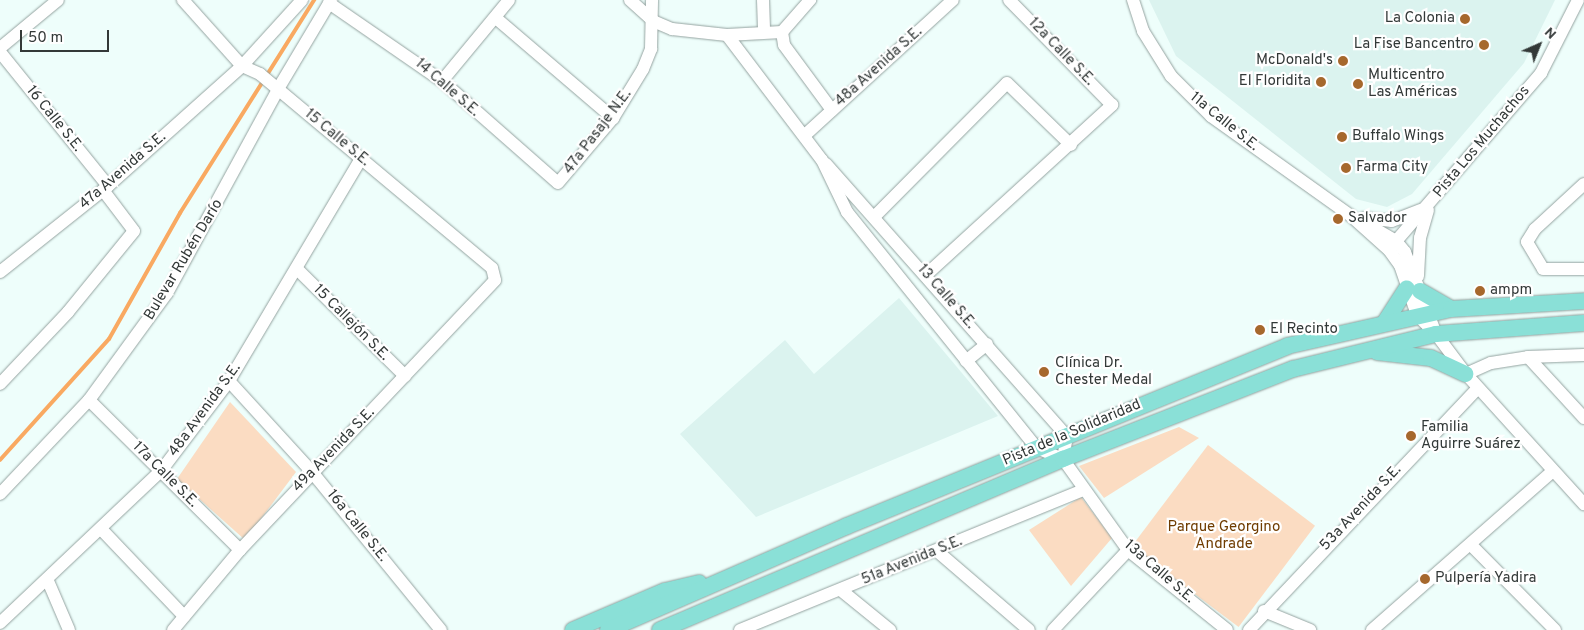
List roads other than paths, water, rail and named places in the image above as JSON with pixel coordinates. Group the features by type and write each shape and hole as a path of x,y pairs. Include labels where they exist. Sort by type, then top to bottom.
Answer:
{"main road":[{"path":"1385,322 1415,286 1451,309"},
{"name":"Pista de la Solidaridad","path":"608,630 719,581 1287,346 1385,322 1451,309 1584,301"},
{"name":"Pista de la Solidaridad","path":"660,630 1063,459 1293,369 1357,351 1436,334 1584,323"},
{"path":"1357,351 1431,358 1466,374"},
{"path":"573,630 665,591 719,581"}],"street":[{"path":"0,50 58,0"},
{"name":"15 Calle S.E.","path":"182,0 242,66 269,81 495,274"},
{"name":"47a Avenida S.E.","path":"0,272 105,188 242,66 302,0"},
{"path":"442,82 497,18 509,0"},
{"path":"630,0 653,21 672,29 728,35 764,31 782,32"},
{"name":"47a Pasaje N.E.","path":"558,184 613,118 643,69 653,21 652,0"},
{"path":"763,0 764,31"},
{"path":"782,32 810,0"},
{"name":"48a Avenida S.E.","path":"805,135 953,0"},
{"name":"12a Calle S.E.","path":"1009,0 1112,105 1071,145"},
{"name":"11a Calle S.E.","path":"1133,0 1143,31 1167,69 1198,104 1392,245"},
{"name":"Bulevar Rubén Darío","path":"0,494 89,400 167,293 269,81 330,1"},
{"name":"14 Calle S.E.","path":"330,1 442,82 558,184"},
{"name":"Pista Los Muchachos","path":"1392,245 1432,203 1541,73 1579,8"},
{"path":"497,18 613,118"},
{"path":"782,32 784,44 832,110"},
{"name":"13 Calle S.E.","path":"728,35 822,160 847,212 1037,448"},
{"name":"16 Calle S.E.","path":"0,50 105,188 134,231 68,312 0,384"},
{"path":"875,216 1007,83 1071,145 926,274"},
{"name":"48a Avenida S.E.","path":"0,623 48,581 161,471 229,381 361,159"},
{"name":"13 Calle S.E.","path":"822,160 875,216 1067,436"},
{"path":"1584,184 1535,229 1528,242 1544,269 1584,269"},
{"path":"1350,215 1392,221 1432,203"},
{"path":"1415,286 1421,233 1432,203"},
{"path":"1392,245 1415,286 1422,314 1436,334 1477,389 1552,472 1584,504"},
{"name":"15 Callejón S.E.","path":"297,269 405,376"},
{"name":"49a Avenida S.E.","path":"173,630 240,550 312,472 493,285 495,274"},
{"path":"966,360 987,344"},
{"path":"1466,374 1490,363 1528,357 1584,355"},
{"path":"1528,357 1584,418"},
{"name":"16a Calle S.E.","path":"229,381 312,472 441,630"},
{"name":"53a Avenida S.E.","path":"1249,630 1264,611 1477,389"},
{"name":"17a Calle S.E.","path":"89,400 240,550"},
{"path":"1037,448 1063,459 1067,436"},
{"name":"13a Calle S.E.","path":"1063,459 1083,490 1128,550 1227,630"},
{"path":"1372,630 1472,546 1552,472"},
{"name":"51a Avenida S.E.","path":"740,630 761,627 842,590 1083,490"},
{"path":"102,530 184,616"},
{"path":"1472,546 1555,630"},
{"path":"1053,630 1128,550"},
{"path":"937,551 1029,630"},
{"path":"48,581 69,630"},
{"path":"842,590 890,630"},
{"path":"1264,611 1310,630"}],"waterway":[{"path":"0,460 109,339 180,213 314,0"}],"place":[{"name":"La Colonia","path":"1465,19"},
{"name":"La Fise Bancentro","path":"1484,45"},
{"name":"McDonald's","path":"1343,61"},
{"name":"El Floridita","path":"1321,82"},
{"name":"Multicentro Las Américas","path":"1358,84"},
{"name":"Buffalo Wings","path":"1342,137"},
{"name":"Farma City","path":"1346,168"},
{"name":"Salvador","path":"1338,219"},
{"name":"ampm","path":"1480,291"},
{"name":"El Recinto","path":"1260,330"},
{"name":"Clínica Dr. Chester Medal","path":"1044,372"},
{"name":"Familia Aguirre Suárez","path":"1411,436"},
{"name":"Pulpería Yadira","path":"1425,579"}],"park label":[{"name":"Parque Georgino Andrade","path":"1224,536"}]}
